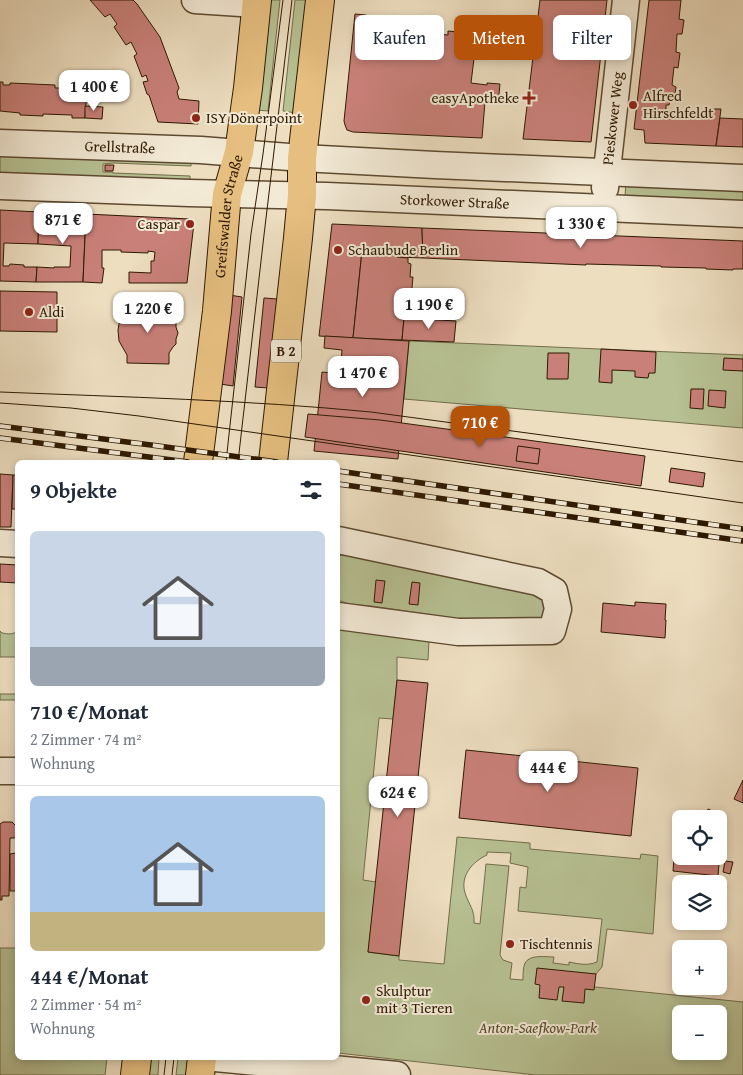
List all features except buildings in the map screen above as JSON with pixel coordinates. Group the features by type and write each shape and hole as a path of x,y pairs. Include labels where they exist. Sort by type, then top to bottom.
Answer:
{"main road":[{"name":"B 2","path":"273,460 302,195 302,158 320,0"},
{"name":"Greifswalder Straße","path":"198,460 217,311 227,194 239,152 257,2"},
{"path":"135,1075 137,1060"},
{"path":"200,1075 202,1060"}],"street":[{"path":"195,0 257,2"},
{"name":"Pieskower Weg","path":"603,208 626,0"},
{"name":"Grellstraße","path":"0,143 239,152"},
{"path":"239,152 302,158 436,165 743,178"},
{"path":"0,186 227,194"},
{"name":"Storkower Straße","path":"227,194 302,195 743,214"},
{"path":"340,540 538,582 554,592 558,609 552,631 458,632 340,616"},
{"path":"0,543 15,544"},
{"path":"0,771 15,771"},
{"path":"236,1060 397,1075"}],"green space":[{"path":"268,0 280,0 268,111 256,110"},
{"path":"295,0 309,0 296,113 283,111"},
{"path":"0,153 191,160 191,166 103,164 103,172 190,176 190,181 0,176"},
{"path":"626,180 743,185 743,203 625,198"},
{"path":"409,341 743,355 743,428 404,399"},
{"path":"340,555 358,556 533,586 546,603 542,621 494,624 349,604 340,601"},
{"name":"Anton-Saefkow-Park","path":"340,629 429,640 428,660 397,657 393,719 379,718 363,880 376,882 368,952 399,956 399,960 444,964 457,837 530,843 530,849 640,859 641,854 658,856 653,934 607,929 602,967 596,974 536,981 743,1002 743,1075 536,1075 340,1053","holes":["487,852 511,853 510,863 528,867 526,888 520,887 518,911 602,919 597,962 586,964 569,962 569,965 553,963 554,957 534,957 525,963 523,980 510,979 512,963 503,960 500,955 509,866 486,864 480,924 474,923 473,911 464,887 468,870 487,855"]},
{"path":"0,631 10,634 15,632 15,657 0,657"},
{"path":"0,694 15,694 15,700 0,700"},
{"path":"0,948 15,948 15,1060 107,1060 105,1075 0,1075"},
{"path":"147,1060 159,1060 158,1075 145,1075"},
{"path":"178,1060 191,1060 189,1075 176,1075"}],"tram line":[{"path":"226,460 251,234 283,0"},
{"path":"238,460 292,0"},
{"path":"0,392 232,402 371,412 743,462"},
{"path":"0,403 71,408 139,416 743,503"},
{"path":"164,1075 166,1060"},
{"path":"172,1075 174,1060"}],"railway":[{"path":"0,426 262,460"},
{"path":"0,438 172,460"},
{"path":"340,471 743,529"},
{"path":"340,484 743,541"}],"place":[{"name":"easyApotheke","path":"529,98"},
{"name":"Alfred Hirschfeldt","path":"633,105"},
{"name":"ISY Dönerpoint","path":"196,118"},
{"name":"Caspar","path":"190,224"},
{"name":"Schaubude Berlin","path":"338,250"},
{"name":"Aldi","path":"29,312"},
{"name":"Tischtennis","path":"510,944"},
{"name":"Skulptur mit 3 Tieren","path":"366,1000"}]}
